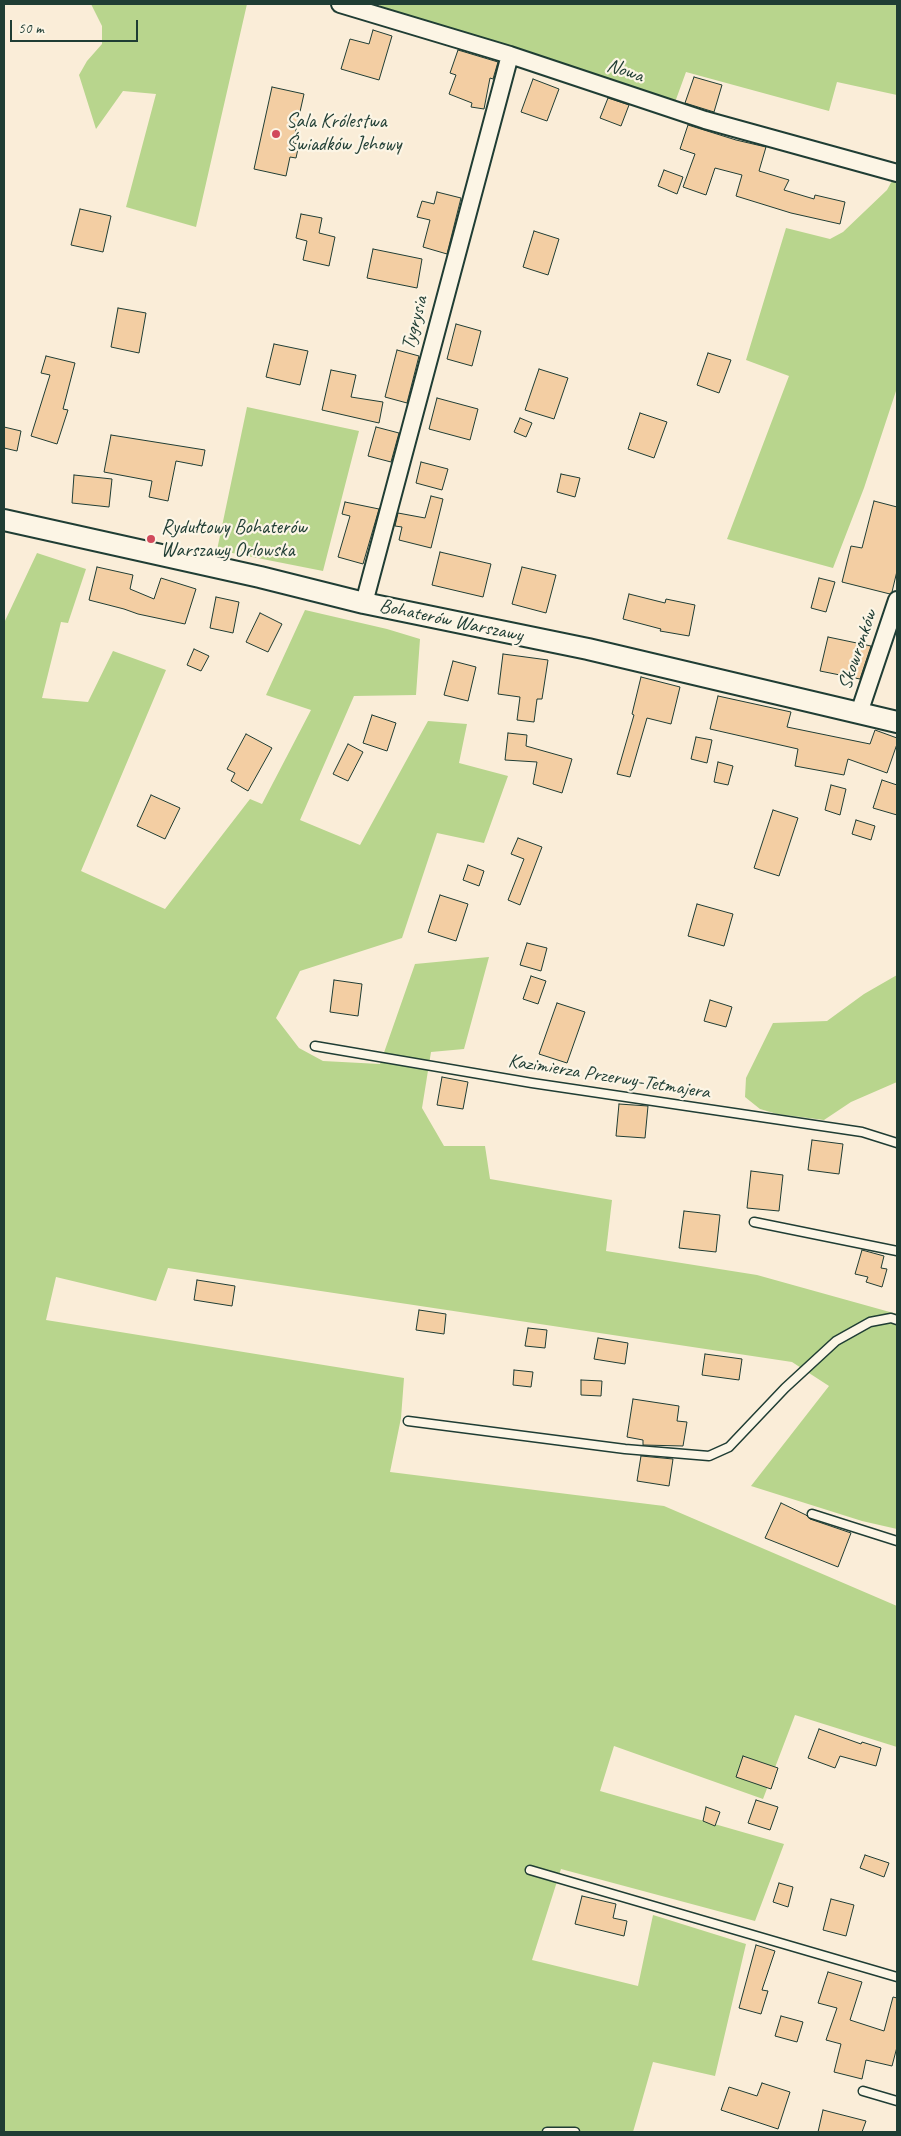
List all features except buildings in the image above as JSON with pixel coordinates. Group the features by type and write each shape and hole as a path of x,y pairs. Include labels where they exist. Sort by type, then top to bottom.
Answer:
{"street":[{"name":"Nowa","path":"340,4 510,55 705,120 897,173"},
{"name":"Tygrysia","path":"364,603 510,55"},
{"name":"Bohaterów Warszawy","path":"4,520 260,577 364,603 588,650 897,722"},
{"name":"Skowronków","path":"859,713 897,600"}],"lane":[{"name":"Kazimierza Przerwy-Tetmajera","path":"315,1046 532,1083 862,1132 897,1143"},
{"path":"754,1222 897,1251"},
{"path":"408,1421 625,1449 709,1456 729,1447 785,1388 836,1341 870,1322 891,1318 897,1320"},
{"path":"812,1514 897,1541"},
{"path":"530,1870 897,1977"},
{"path":"863,2091 897,2101"},
{"path":"546,2132 575,2132"}],"green space":[{"path":"91,4 247,4 196,227 126,207 156,94 123,91 96,129 79,75 87,61 102,44 102,26"},
{"path":"380,4 897,4 897,95 837,82 829,111 686,72 674,105 380,10"},
{"path":"893,179 897,180 897,388 864,488 833,568 727,539 789,376 746,360 786,228 830,239 843,232 887,190"},
{"path":"247,407 359,431 323,571 217,550"},
{"path":"37,553 86,569 68,623 61,622 42,698 88,702 113,651 166,670 81,871 165,909 250,799 262,804 311,710 266,695 305,610 387,629 420,639 416,695 354,696 300,820 360,845 428,721 467,724 459,763 508,776 484,843 437,833 402,938 300,971 276,1018 299,1048 323,1061 380,1064 415,964 489,957 464,1049 431,1052 422,1108 444,1146 485,1146 490,1179 612,1200 606,1251 757,1275 897,1314 897,1529 862,1521 751,1486 829,1386 792,1362 168,1268 156,1301 56,1277 46,1320 404,1378 401,1418 390,1472 664,1506 897,1606 897,1747 795,1715 763,1799 614,1746 600,1791 784,1844 755,1921 561,1869 532,1960 638,1986 653,1915 746,1944 715,2076 653,2062 633,2132 4,2132 4,623"},
{"path":"897,975 897,1082 851,1102 824,1120 777,1114 760,1109 745,1097 746,1078 773,1023 827,1021 864,994"}],"place":[{"name":"Sala Królestwa Świadków Jehowy","path":"276,134"},
{"name":"Rydułtowy Bohaterów Warszawy Orlowska","path":"151,539"}]}
